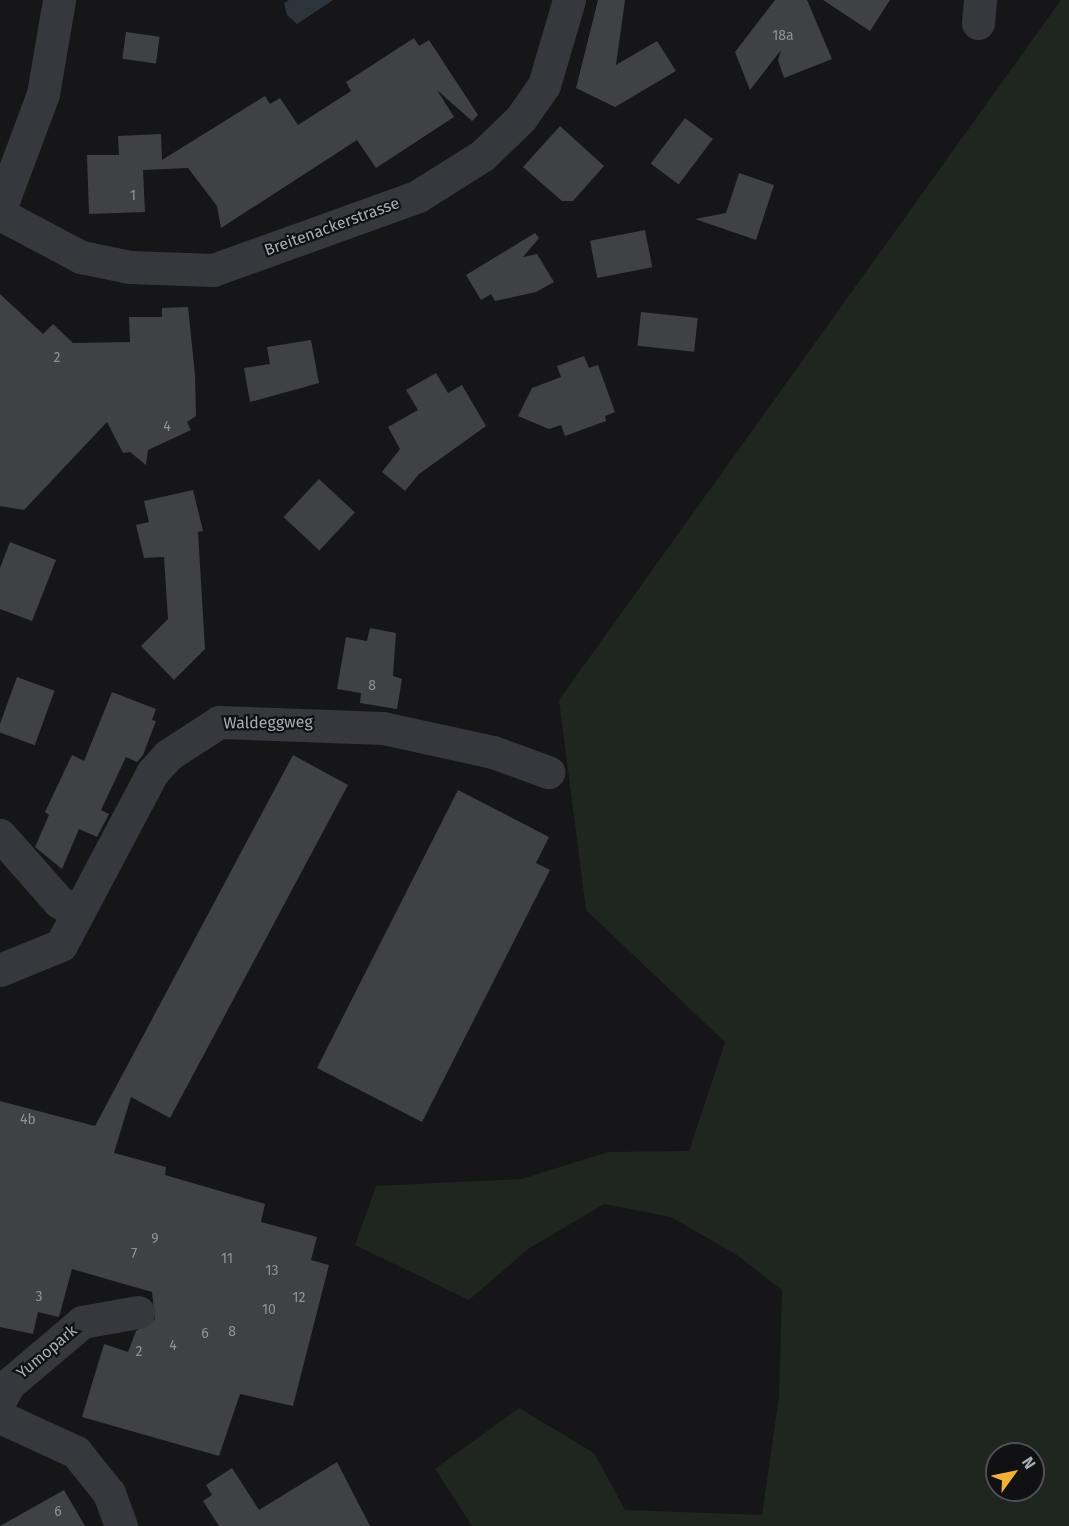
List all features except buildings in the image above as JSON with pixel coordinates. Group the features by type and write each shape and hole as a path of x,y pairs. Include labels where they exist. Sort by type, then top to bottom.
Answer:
{"street":[{"path":"0,208 43,94 59,0"},
{"name":"Breitenackerstrasse","path":"0,214 81,257 130,267 213,270 418,196 483,155 521,118 544,85 569,0"},
{"name":"Waldeggweg","path":"0,970 61,945 152,773 168,755 219,722 383,728 493,752 548,772"},
{"path":"0,835 59,902 79,912"},
{"name":"Yumopark","path":"0,1400 9,1384 82,1322 138,1312"},
{"path":"0,1417 76,1452 110,1493 121,1526"}],"shaded area":[{"path":"289,0 333,0 297,24 287,15 284,3"},
{"path":"1061,0 1069,0 1069,1526 472,1526 435,1469 519,1408 594,1453 625,1510 762,1515 779,1396 782,1290 737,1255 671,1217 604,1204 528,1249 469,1300 355,1245 376,1186 522,1179 608,1152 689,1151 725,1042 586,910 559,700"}]}
